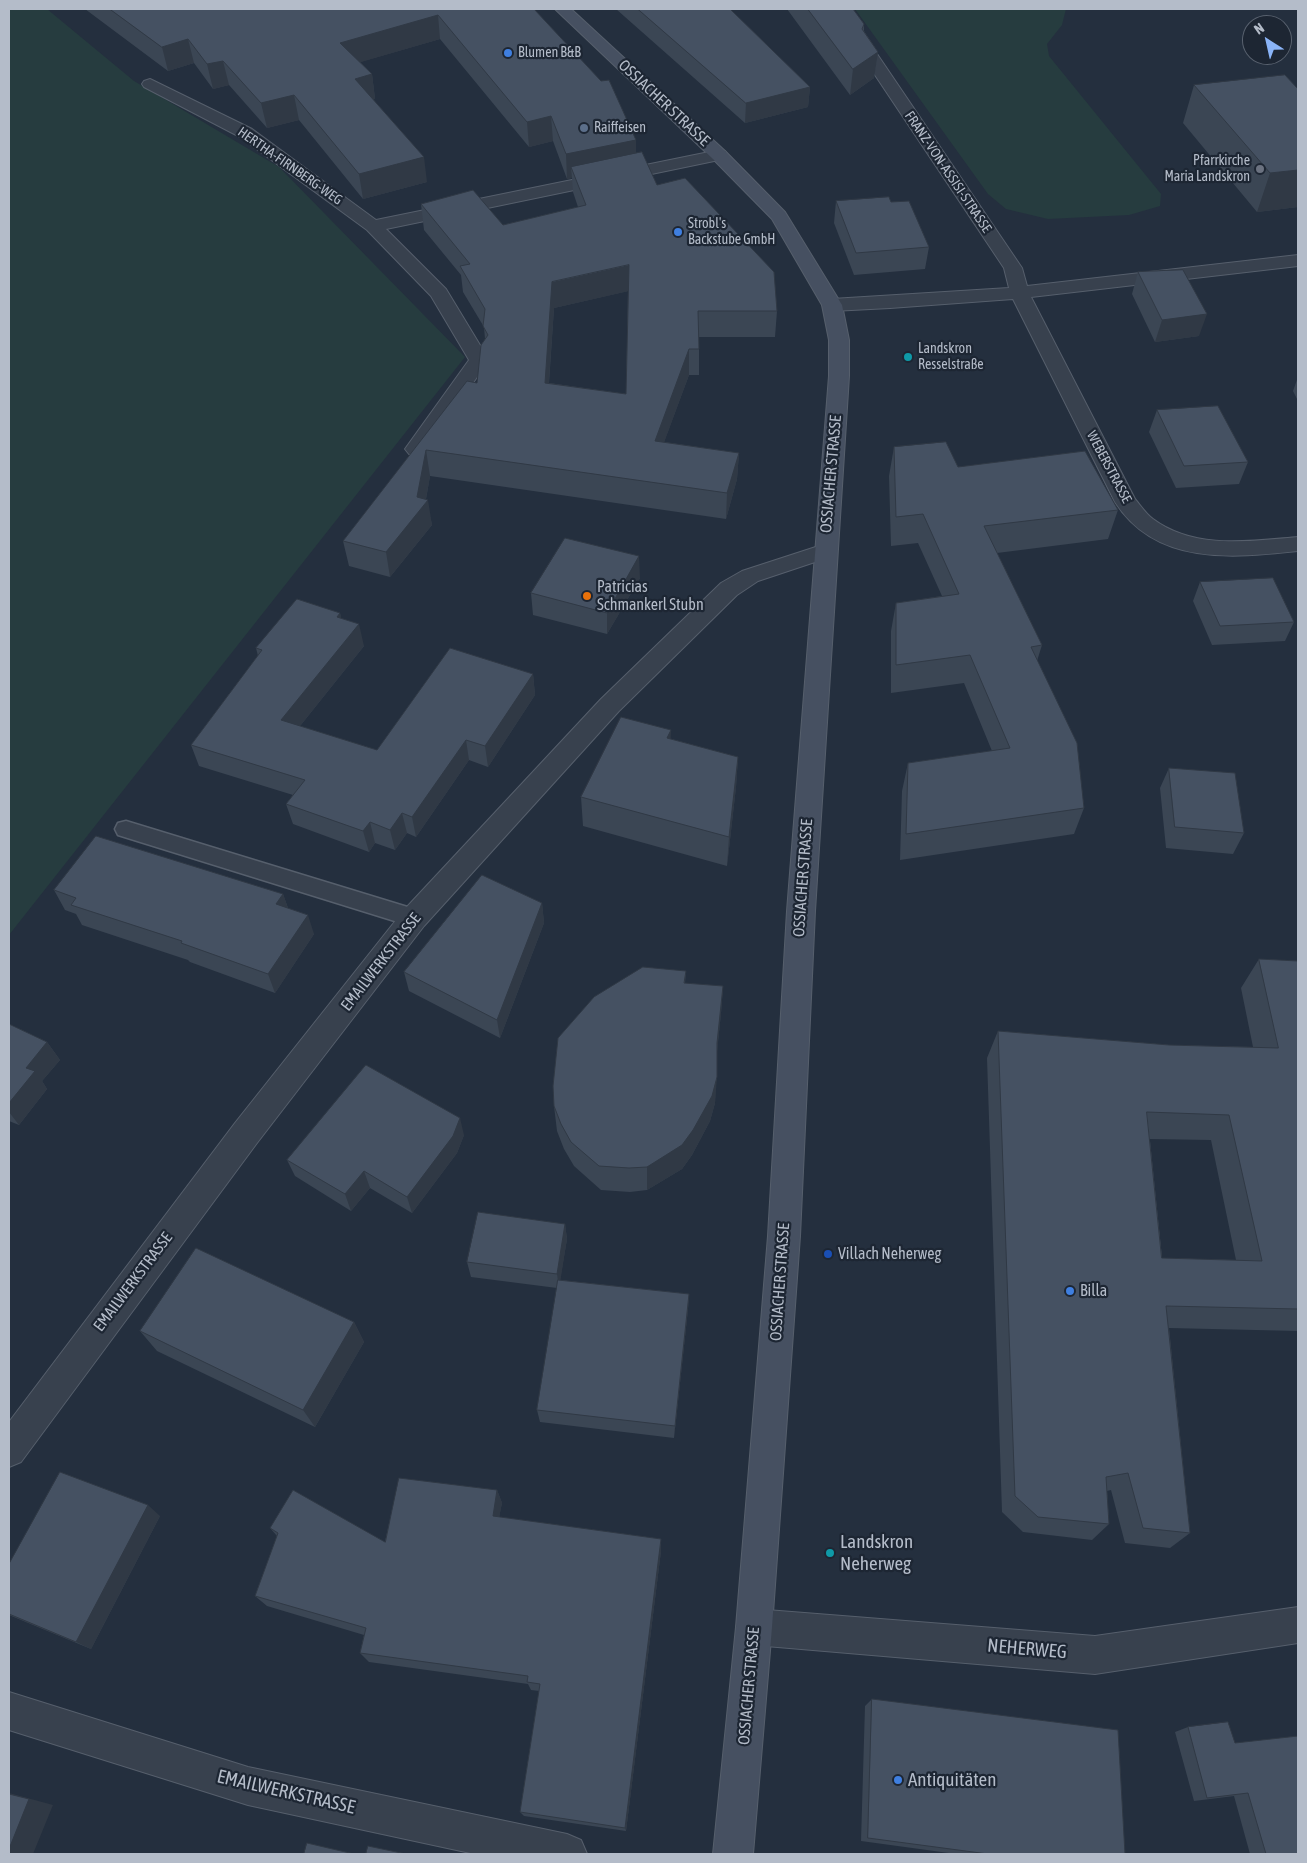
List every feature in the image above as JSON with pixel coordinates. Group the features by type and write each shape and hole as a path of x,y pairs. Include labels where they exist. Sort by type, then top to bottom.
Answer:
{"main road":[{"name":"OSSIACHER STRASSE","path":"562,9 720,155 779,216 832,305 840,340 839,376 800,910 784,1236 754,1626 733,1854"}],"street":[{"name":"FRANZ-VON-ASSISI-STRASSE","path":"869,54 1013,268 1020,293"},
{"name":"HERTHA-FIRNBERG-WEG","path":"150,84 246,133 373,226 439,293 479,360 404,466"},
{"path":"373,226 720,155"},
{"path":"832,305 876,304 1020,293 1298,260"},
{"name":"WEBERSTRASSE","path":"1020,293 1126,502 1145,524 1183,544 1224,550 1298,544"},
{"name":"EMAILWERKSTRASSE","path":"9,1450 240,1141 414,918 610,705 729,589 750,576 825,551"},
{"name":"NEHERWEG","path":"754,1626 1095,1655 1298,1625"},
{"name":"EMAILWERKSTRASSE","path":"9,1711 248,1786 567,1854"}],"lane":[{"path":"126,829 414,918"}],"green space":[{"path":"9,9 47,9 134,81 279,167 465,357 9,935"},
{"path":"855,9 1066,9 1062,25 1047,44 1049,56 1161,194 1160,206 1129,215 1048,219 1006,209 988,194"}],"building":[{"path":"110,9 534,9 601,81 609,80 636,140 566,154 551,116 527,122 438,15 340,43 372,74 355,79 424,157 359,174 294,95 261,103 223,61 207,64 188,39 162,47"},
{"path":"638,9 730,9 810,87 746,103"},
{"path":"808,9 853,9 864,24 862,29 878,52 853,69"},
{"path":"1285,75 1298,89 1298,170 1270,173 1194,85"},
{"path":"642,152 657,185 685,178 774,272 777,311 698,311 699,349 689,349 655,441 739,453 727,493 426,450 417,497 428,500 386,552 343,541 467,381 477,383 481,345 488,335 483,326 485,309 460,266 470,264 421,204 473,190 503,225 586,205 571,167","holes":["629,265 626,394 545,383 552,282"]},
{"path":"889,197 891,202 909,201 929,247 856,253 836,201"},
{"path":"1183,270 1207,314 1162,320 1138,272"},
{"path":"1218,406 1248,462 1184,466 1157,410"},
{"path":"946,442 958,467 1085,451 1118,510 984,526 1042,645 1031,647 1077,743 1084,808 906,834 908,763 1010,748 970,655 896,665 896,603 959,594 923,514 896,517 894,447"},
{"path":"565,538 639,556 607,613 531,593"},
{"path":"1273,578 1294,622 1220,626 1200,582"},
{"path":"297,599 340,613 337,617 359,624 281,720 377,750 450,648 533,674 485,746 466,740 412,817 402,813 390,830 370,822 363,831 286,804 305,780 191,745 262,650 256,648"},
{"path":"621,717 671,730 667,738 738,757 729,837 581,797"},
{"path":"1169,768 1235,773 1244,833 1175,827"},
{"path":"96,836 283,894 276,904 308,915 268,974 181,943 182,941 71,905 76,898 54,890"},
{"path":"482,875 542,903 497,1020 404,972"},
{"name":"Billa","path":"1259,959 1298,961 1298,1309 1166,1306 1190,1533 1143,1528 1128,1473 1106,1477 1109,1524 1038,1517 1015,1496 998,1031 1169,1045 1278,1048","holes":["1147,1112 1229,1115 1262,1261 1162,1258"]},
{"path":"643,967 686,971 684,983 723,986 717,1043 717,1077 712,1096 693,1130 682,1145 647,1167 599,1166 571,1142 554,1106 553,1086 558,1038 594,997"},
{"path":"9,1024 47,1042 26,1068 35,1071 9,1103"},
{"path":"366,1065 460,1118 453,1136 407,1197 364,1171 345,1194 287,1160"},
{"path":"478,1212 565,1224 557,1274 467,1262"},
{"path":"196,1248 354,1322 303,1410 140,1331"},
{"path":"558,1280 689,1294 675,1426 537,1410"},
{"path":"60,1472 148,1505 76,1642 9,1614 9,1564"},
{"path":"399,1478 497,1490 493,1516 661,1539 625,1828 520,1812 540,1684 527,1682 528,1676 360,1653 366,1628 255,1596 278,1533 270,1528 293,1490 385,1542"},
{"path":"872,1699 1118,1730 1125,1854 988,1854 868,1838"},
{"path":"1228,1722 1235,1743 1298,1736 1298,1854 1266,1854 1248,1793 1207,1798 1188,1727"},
{"path":"9,1794 29,1799 9,1849"},
{"path":"307,1843 354,1854 304,1854"},
{"path":"368,1846 406,1854 366,1854"}],"place":[{"name":"Blumen B&B","path":"508,53"},
{"name":"Raiffeisen","path":"584,128"},
{"name":"Pfarrkirche Maria Landskron","path":"1260,169"},
{"name":"Strobl's Backstube GmbH","path":"678,232"},
{"name":"Landskron Resselstraße","path":"908,357"},
{"name":"Patricias Schmankerl Stubn","path":"587,596"},
{"name":"Villach Neherweg","path":"828,1254"},
{"name":"Billa","path":"1070,1291"},
{"name":"Landskron Neherweg","path":"830,1553"},
{"name":"Antiquitäten","path":"898,1780"}]}
